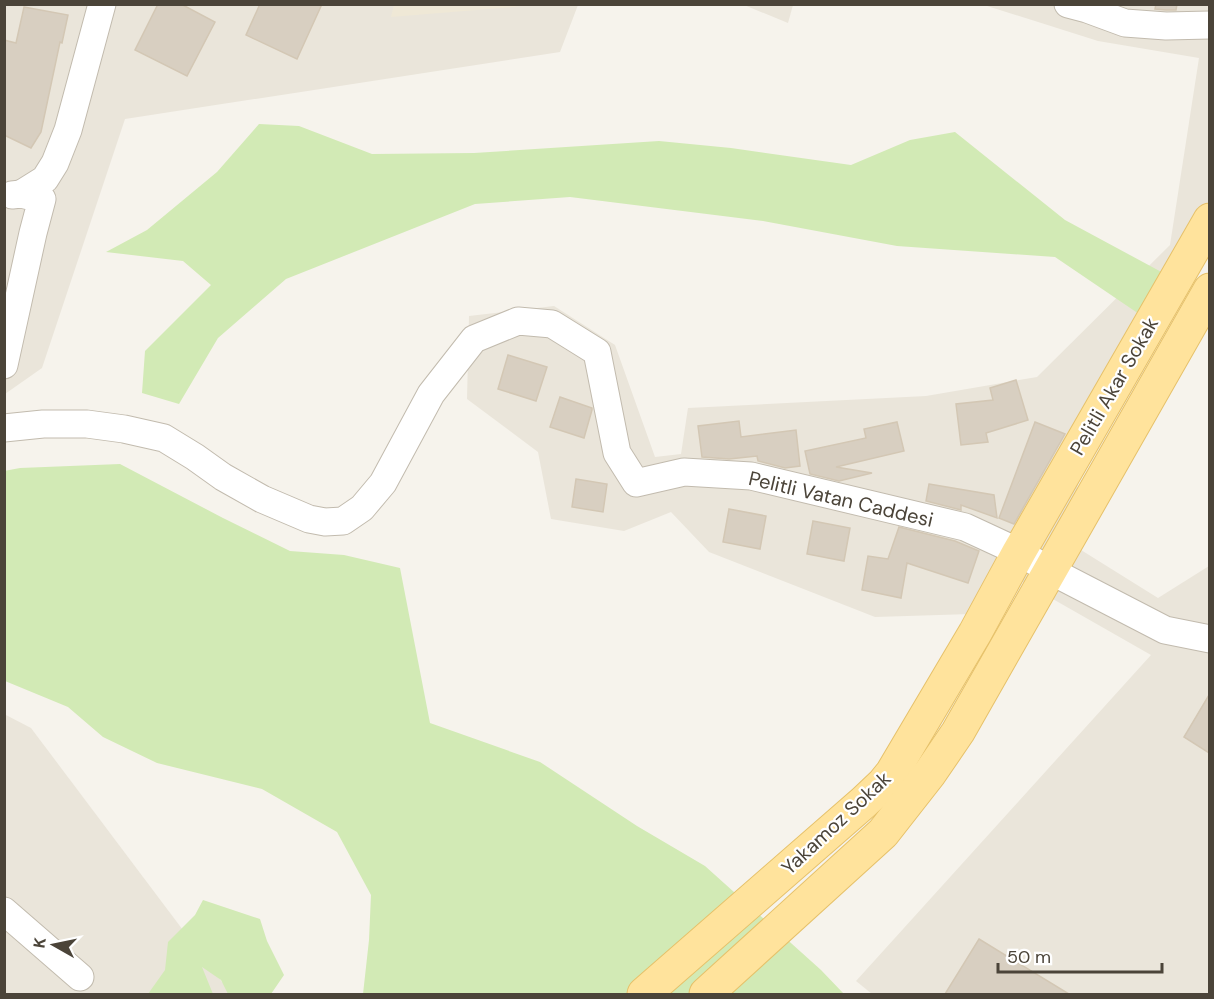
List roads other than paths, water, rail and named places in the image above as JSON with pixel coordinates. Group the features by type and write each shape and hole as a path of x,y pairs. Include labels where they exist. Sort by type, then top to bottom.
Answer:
{"main road":[{"name":"Pelitli Akar Sokak","path":"1019,552 1209,220"},
{"name":"Pelitli Akar Sokak","path":"1049,570 1209,290"},
{"name":"Yakamoz Sokak","path":"644,994 883,784 900,761 975,633 1019,552"},
{"name":"Yakamoz Sokak","path":"706,994 883,833 930,773 957,732 1049,570"}],"street":[{"path":"10,189 45,179 55,162 68,130 102,4"},
{"path":"1068,4 1125,23 1166,26 1209,25"},
{"path":"4,365 42,199 10,189"},
{"name":"Pelitli Vatan Caddesi","path":"5,423 87,424 164,438 262,499 309,519 325,522 343,521 362,508 383,483 431,394 474,339 518,321 552,324 597,352 617,453 636,483 684,472 752,476 965,527 1019,552 1165,630 1209,639"},
{"path":"4,911 80,977"}]}
